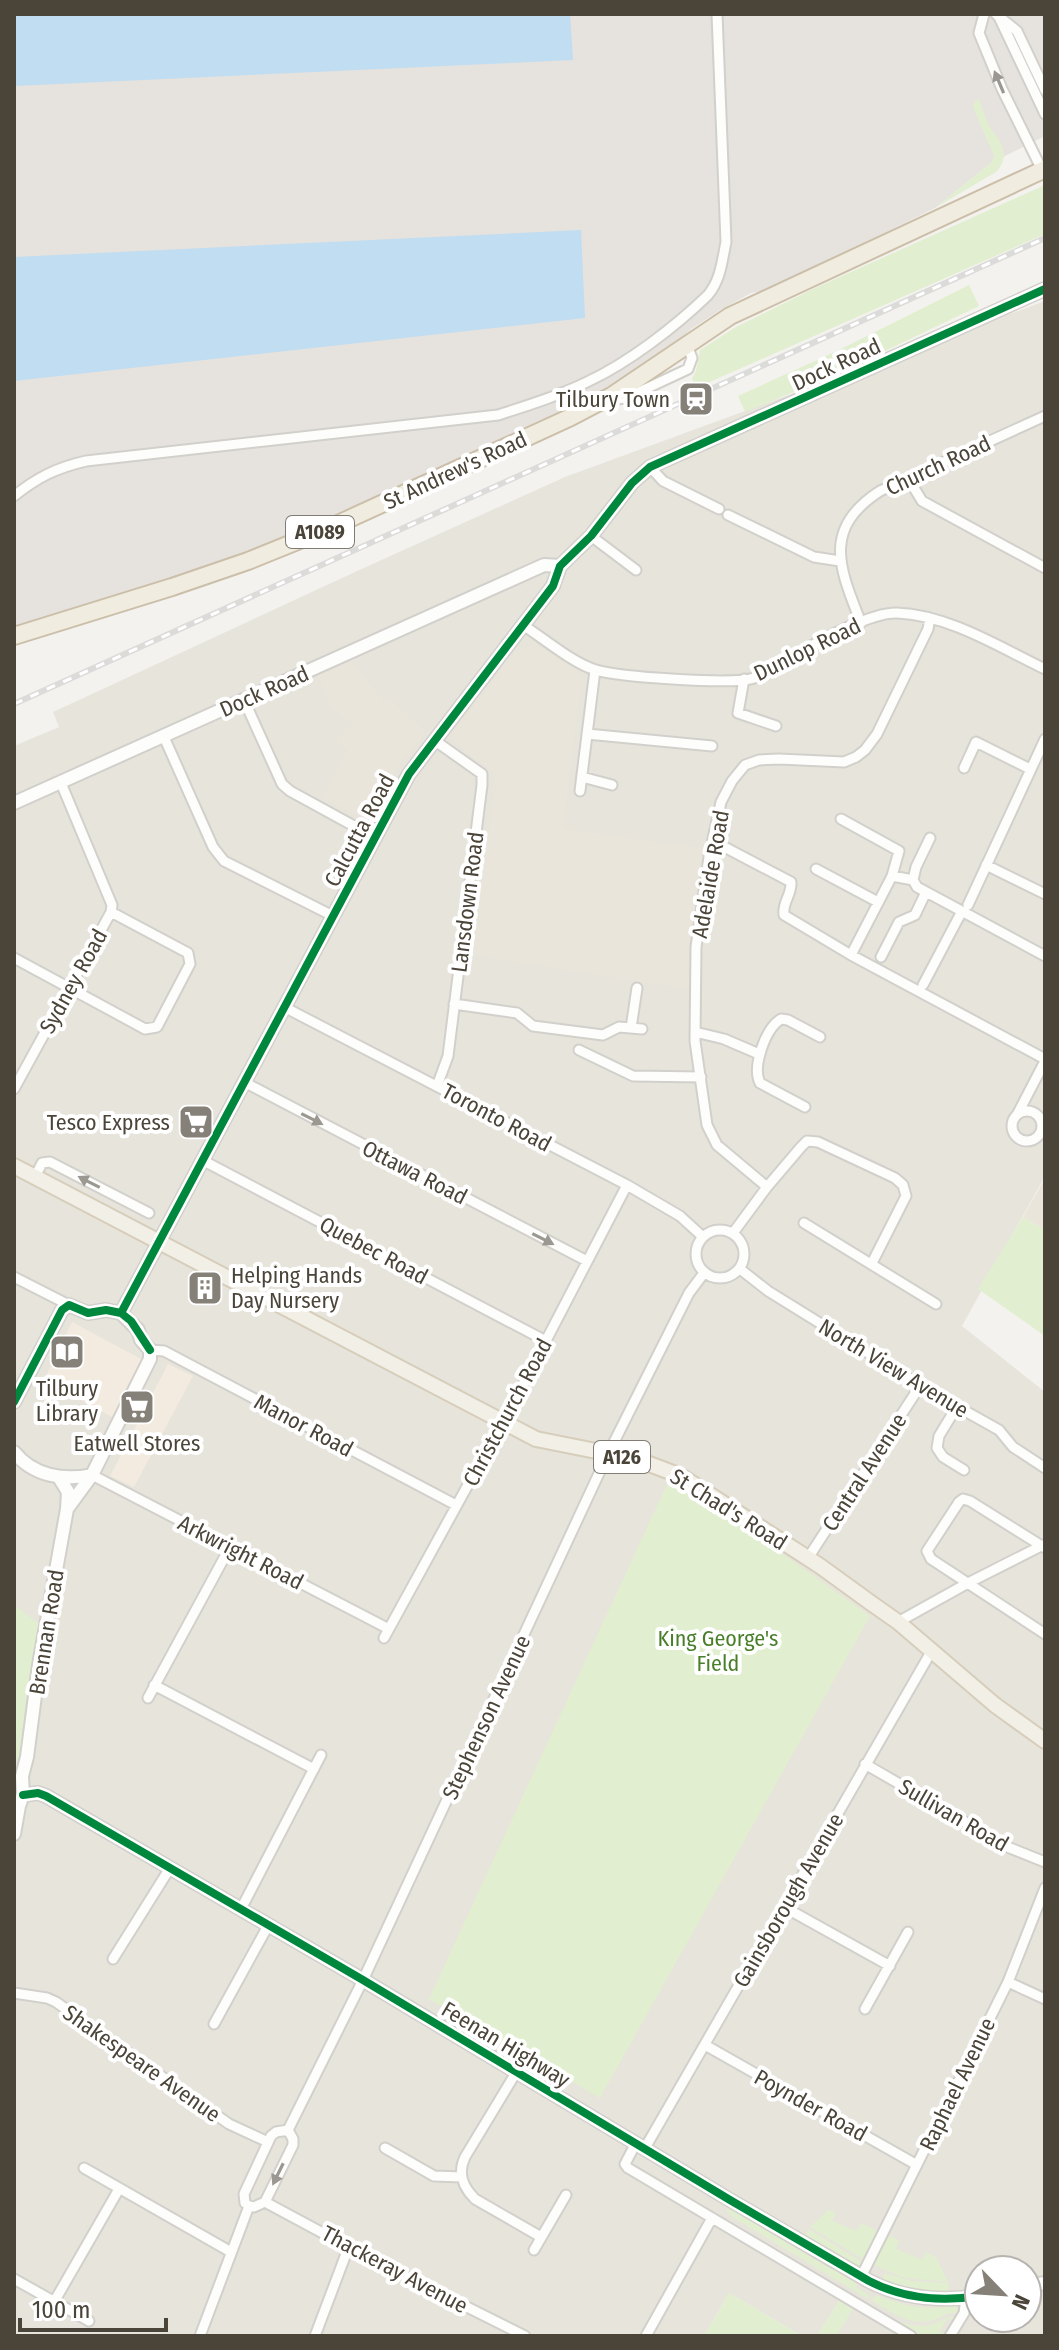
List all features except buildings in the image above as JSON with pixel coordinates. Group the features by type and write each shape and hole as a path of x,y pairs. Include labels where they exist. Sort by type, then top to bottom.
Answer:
{"highway":[{"name":"St Andrew's Road","path":"14,636 172,587 327,529 613,395 730,316 1043,170"}],"main road":[{"name":"A126","path":"14,1166 159,1242"},
{"name":"St Chad's Road","path":"159,1242 536,1439 656,1465 681,1476 808,1558 898,1622 995,1705 1045,1741"}],"street":[{"path":"14,496 36,478 86,461 498,415 549,399 623,362 708,295 714,289 722,268 726,242 717,14"},
{"path":"984,14 979,33 1002,89 1043,170"},
{"path":"998,15 1017,31 1045,90"},
{"path":"998,15 1045,114"},
{"name":"Dock Road","path":"647,470 1045,289"},
{"name":"Church Road","path":"840,561 841,539 858,509 880,491 1045,416"},
{"path":"647,470 814,557 840,561 842,576 861,623"},
{"name":"Calcutta Road","path":"159,1242 409,774 553,586 560,566 591,536 632,483 647,470"},
{"path":"908,478 922,501 1045,568"},
{"path":"591,536 636,570"},
{"name":"Dock Road","path":"14,803 544,565 560,566"},
{"name":"Dunlop Road","path":"523,625 595,670 645,677 724,681 753,679 867,619 895,613 930,618 954,626 1045,669"},
{"name":"Adelaide Road","path":"767,1187 717,1145 707,1125 695,1032 696,947 721,802 745,765 759,760 779,759 844,762 865,750 877,734 928,629 930,618"},
{"path":"580,791 595,670"},
{"path":"744,679 738,713 776,726"},
{"path":"244,700 282,784 374,837"},
{"path":"587,734 712,746"},
{"path":"164,737 213,847 224,861 333,916"},
{"path":"923,985 965,908 1045,739"},
{"name":"Lansdown Road","path":"434,740 482,774 448,1056 437,1086"},
{"path":"964,768 976,742 1030,769"},
{"path":"582,777 612,785"},
{"name":"Sydney Road","path":"14,1089 111,912 112,905 61,783"},
{"path":"841,819 899,851 892,876 851,955"},
{"path":"930,838 916,867 913,880 917,887 965,908 1045,956"},
{"path":"713,841 791,882 792,890 783,906 784,915 851,955 1045,1060 1017,1115"},
{"path":"986,865 1045,894"},
{"path":"816,869 878,902"},
{"path":"892,876 913,880"},
{"path":"881,957 899,922 915,915 926,892"},
{"path":"14,958 145,1029 157,1027 190,964 188,953 111,912"},
{"path":"454,1004 517,1013 533,1026 603,1035 619,1027 636,1028 637,988"},
{"name":"Toronto Road","path":"284,1007 627,1185 680,1216 703,1237"},
{"path":"805,1107 760,1083 757,1076 759,1054 771,1029 781,1019 820,1037"},
{"path":"695,1032 724,1039 759,1054"},
{"path":"579,1050 633,1076 701,1077"},
{"name":"Ottawa Road","path":"244,1082 587,1261"},
{"path":"733,1233 807,1141 818,1142 895,1178 903,1185 906,1196 872,1263"},
{"name":"Quebec Road","path":"202,1160 546,1341"},
{"path":"35,1177 42,1163 50,1162 149,1213"},
{"name":"Christchurch Road","path":"387,1633 627,1185"},
{"path":"804,1223 936,1304"},
{"path":"717,1230 733,1233 745,1252 740,1269 725,1278 704,1273 696,1252 703,1237 717,1230"},
{"path":"121,1313 159,1242"},
{"name":"North View Avenue","path":"740,1269 768,1291 920,1386 999,1430 1013,1447 1045,1468"},
{"name":"Stephenson Avenue","path":"288,2130 363,1980 608,1454 689,1293 704,1273"},
{"path":"14,1277 88,1313 106,1310 121,1313 138,1330 141,1340 150,1350 150,1359 92,1475 67,1509"},
{"path":"14,1402 62,1310 69,1305"},
{"name":"Manor Road","path":"150,1350 164,1351 456,1505"},
{"name":"Central Avenue","path":"808,1558 920,1386"},
{"path":"956,1408 939,1436 937,1448 943,1457 964,1470"},
{"path":"16,1457 60,1479 92,1475"},
{"name":"Arkwright Road","path":"92,1475 387,1633"},
{"name":"Brennan Road","path":"14,1834 23,1795 18,1776 27,1757 39,1665 67,1509 68,1492 60,1479"},
{"path":"1044,1546 963,1499 927,1554 1045,1634"},
{"path":"898,1622 1044,1546"},
{"path":"148,1698 230,1547"},
{"name":"Gainsborough Avenue","path":"641,2146 705,2045 931,1652"},
{"path":"154,1685 314,1769"},
{"path":"241,1909 321,1755"},
{"name":"Sullivan Road","path":"865,1764 1010,1848 1045,1862"},
{"name":"Feenan Highway","path":"23,1795 38,1793 46,1796 269,1924 861,2277 913,2297 963,2298"},
{"path":"113,1959 170,1868"},
{"name":"Raphael Avenue","path":"861,2277 1008,1982 1045,1888"},
{"path":"784,1907 890,1966"},
{"path":"214,2024 269,1924"},
{"path":"865,2009 908,1932"},
{"path":"1008,1982 1045,1999"},
{"name":"Shakespeare Avenue","path":"14,1993 56,2002 229,2124 268,2142"},
{"name":"Poynder Road","path":"705,2045 917,2165"},
{"path":"517,2071 465,2157 462,2177 467,2192 475,2199 541,2237"},
{"path":"288,2130 293,2139 293,2145 265,2202 249,2206 245,2203 244,2194 268,2142 276,2132 288,2130"},
{"path":"641,2146 626,2162 627,2168 911,2336"},
{"path":"385,2148 434,2176 462,2177"},
{"path":"84,2168 231,2252"},
{"path":"54,2302 119,2189"},
{"path":"534,2250 566,2195"},
{"name":"Thackeray Avenue","path":"265,2202 525,2336"},
{"path":"200,2336 249,2206"},
{"path":"646,2336 712,2218"},
{"path":"315,2336 349,2246"},
{"path":"14,2279 89,2321"},
{"name":"Feenan Highway","path":"950,2336 963,2315"},
{"path":"496,2336 502,2324"}],"shaded area":[{"path":"14,14 1045,14 1045,136 991,163 935,208 720,310 691,329 677,343 574,407 276,540 131,594 14,628"},
{"path":"1045,301 1045,1176 962,1326 1045,1392 1045,2336 836,2336 852,2309 839,2301 817,2336 802,2336 729,2293 704,2336 14,2336 14,746 59,727 53,712 565,477"},
{"path":"534,645 575,666 581,678 563,829 707,849 689,989 472,955 497,775 449,738 517,650"},
{"path":"351,661 385,703 391,700 425,732 396,769 369,822 322,797 348,750 335,740 353,724 332,708 318,676"},
{"path":"1045,1178 1045,1230 1023,1217"},
{"path":"72,1322 141,1359 112,1417 44,1380"},
{"path":"168,1364 193,1376 134,1487 110,1476"}],"green space":[{"path":"979,99 988,123 1002,145 1003,161 996,172 935,208 991,163 994,156 973,107"},
{"path":"1045,185 1045,234 696,388 692,379 700,350 736,327"},
{"path":"969,285 979,306 841,372 745,412 738,396"},
{"path":"1023,1217 1045,1230 1045,1336 978,1289"},
{"name":"King George's Field","path":"669,1480 756,1535 870,1616 600,2098 429,1999"},
{"path":"14,1605 41,1625 19,1757 14,1765"},
{"path":"729,2208 831,2269 837,2268 869,2295 868,2299 734,2218 727,2212"},
{"path":"828,2210 836,2213 832,2221 857,2231 861,2223 878,2231 866,2261 810,2227"},
{"path":"809,2229 864,2263 857,2268 807,2238"},
{"path":"888,2235 899,2240 896,2249 922,2260 926,2252 936,2257 948,2282 905,2278 871,2264"},
{"path":"885,2273 912,2281 949,2283 948,2293 917,2293 881,2281"},
{"path":"729,2293 802,2336 704,2336"},
{"path":"876,2295 921,2307 955,2305 960,2314 947,2314 930,2321 914,2321 871,2300"},
{"path":"839,2301 853,2309 836,2336 817,2336"},
{"path":"887,2315 903,2323 921,2326 948,2318 940,2331 945,2336 917,2336 885,2318"}],"water":[{"path":"14,14 570,14 573,60 14,86"},
{"path":"581,230 585,318 14,381 14,257"}],"railway":[{"path":"14,704 1045,238"}],"cycle path":[{"path":"121,1313 409,774 553,586 560,566 591,536 632,483 650,467 1045,289"},
{"path":"14,1402 62,1310 69,1305 88,1313 106,1310 121,1313 131,1321 150,1350"},
{"path":"23,1795 38,1793 46,1796 363,1980 869,2281 895,2292 922,2298 963,2298"}],"place":[{"name":"Tilbury Town","path":"696,399"},
{"name":"Tesco Express","path":"196,1122"},
{"name":"Helping Hands Day Nursery","path":"205,1288"},
{"name":"Tilbury Library","path":"67,1352"},
{"name":"Eatwell Stores","path":"137,1407"}]}
